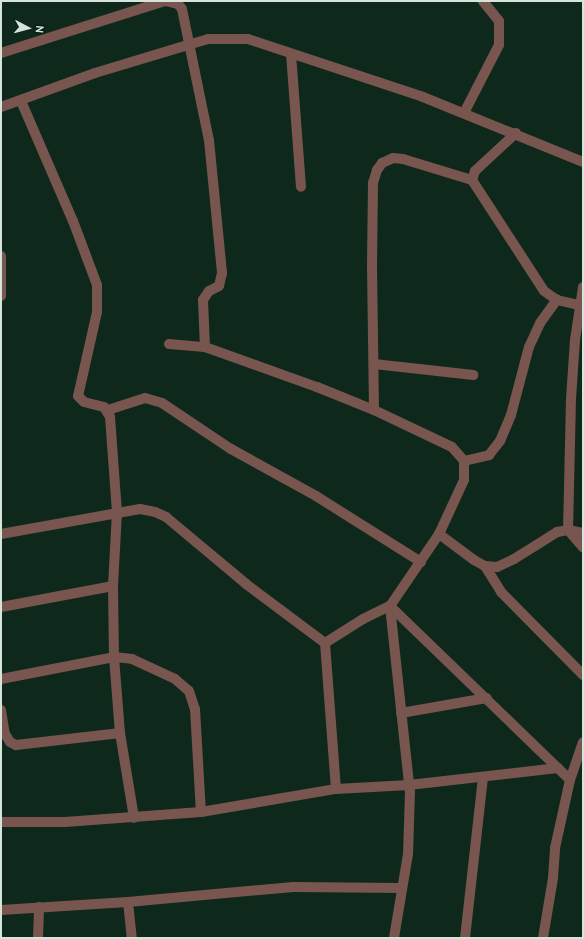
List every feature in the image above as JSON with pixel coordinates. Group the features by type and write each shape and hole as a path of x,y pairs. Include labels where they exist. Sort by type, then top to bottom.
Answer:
{"street":[{"path":"1,53 165,1 178,4 182,8 191,44 209,140 222,273 219,286 208,290 203,300 205,347"},
{"path":"464,113 499,45 499,21 483,1"},
{"path":"1,107 95,73 208,39 248,39 424,97 516,133 583,162"},
{"path":"292,54 301,187"},
{"path":"21,101 73,221 96,284 97,312 78,396 84,402 98,405 108,410 145,398 162,403 231,449 316,496 421,562"},
{"path":"472,180 475,171 516,133"},
{"path":"374,410 374,183 377,170 382,163 393,158 403,159 472,180 534,279 544,291 556,300 579,305"},
{"path":"1,256 1,296"},
{"path":"583,287 579,305 571,399 568,530 583,548"},
{"path":"464,461 489,455 500,441 511,415 529,347 540,323 556,300"},
{"path":"169,344 205,347 262,366 374,410 452,447 464,461 464,480 439,534 390,606 362,619 325,643"},
{"path":"374,364 473,375"},
{"path":"108,410 117,512 113,586 114,657 120,733 134,818"},
{"path":"1,534 140,509 155,512 166,517 246,584 325,643 336,789"},
{"path":"485,566 497,567 514,559 549,536 568,530 583,533"},
{"path":"439,534 485,566 501,592 583,675"},
{"path":"1,607 113,586"},
{"path":"390,606 487,698 570,780"},
{"path":"390,606 409,785 408,854 394,938"},
{"path":"1,679 114,657 132,659 158,669 189,691 195,709 201,812"},
{"path":"401,713 487,698"},
{"path":"1,710 5,734 10,742 16,745 120,733"},
{"path":"542,938 553,878 555,848 570,780 583,742"},
{"path":"1,822 134,818 201,812 336,789 409,785 483,778 558,768"},
{"path":"465,938 483,778"},
{"path":"1,910 128,902 293,887 402,888"},
{"path":"128,902 132,938"},
{"path":"38,938 39,907"}]}
